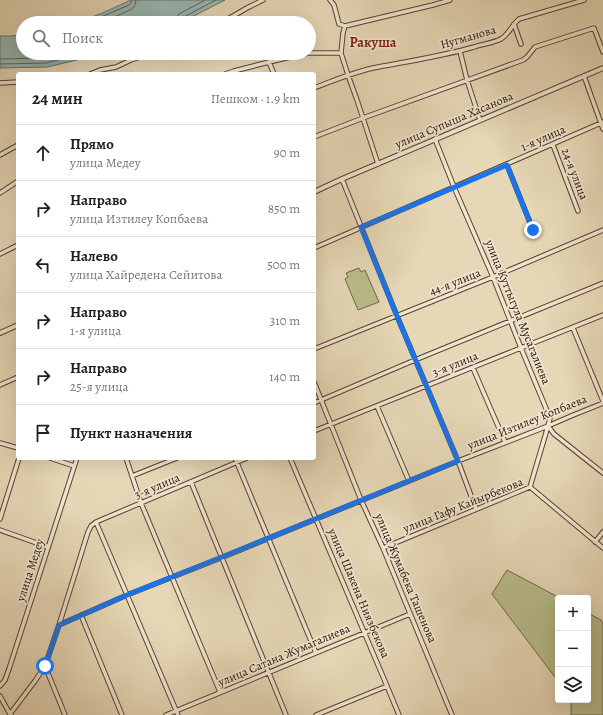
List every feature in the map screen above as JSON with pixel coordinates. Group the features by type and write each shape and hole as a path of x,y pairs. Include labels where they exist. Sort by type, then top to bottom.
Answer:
{"street":[{"path":"233,16 263,0"},
{"path":"330,0 334,5 339,24 345,26 450,0"},
{"name":"Нугманова","path":"316,87 348,75 376,67 409,62 460,51 500,39 508,34 519,19 584,0"},
{"path":"514,24 520,44"},
{"path":"345,26 341,53 378,164"},
{"path":"316,137 363,118 523,60 535,47 594,28 603,52"},
{"path":"460,51 467,80 480,120"},
{"path":"316,53 341,53"},
{"path":"95,72 116,67 132,60"},
{"path":"231,72 278,60"},
{"path":"269,62 273,72"},
{"name":"улица Супыша Хасанова","path":"316,191 603,68"},
{"path":"584,76 603,129"},
{"path":"0,83 16,82"},
{"name":"1-я улица","path":"316,247 602,123"},
{"name":"улица Куттыгула Мусагалиева","path":"435,139 511,320 550,418 548,426"},
{"name":"24-я улица","path":"553,144 578,211"},
{"path":"0,155 16,146"},
{"path":"507,165 533,230"},
{"path":"342,179 415,360 458,461 476,509"},
{"path":"1,191 16,182"},
{"name":"44-я улица","path":"316,348 493,277 603,230"},
{"path":"0,254 16,245"},
{"path":"316,402 603,283"},
{"name":"3-я улица","path":"316,430 603,315"},
{"path":"0,333 16,326"},
{"path":"573,328 603,402"},
{"path":"473,368 504,442"},
{"path":"0,385 16,378"},
{"name":"улица Жумабека Ташенова","path":"316,386 452,715"},
{"name":"улица Изтилеу Копбаева","path":"59,625 127,595 504,442 548,426 603,402"},
{"path":"377,406 409,481"},
{"path":"548,426 554,434 603,473"},
{"path":"530,487 548,426"},
{"path":"0,443 16,447"},
{"path":"0,519 18,460"},
{"path":"56,460 74,466"},
{"name":"улица Медеу","path":"0,686 5,680 9,669 76,460"},
{"path":"127,460 172,578 220,692"},
{"path":"132,476 171,460"},
{"path":"236,460 316,653"},
{"name":"3-я улица","path":"96,522 191,482 236,460"},
{"name":"улица Шакена Ниязбекова","path":"291,460 399,715"},
{"path":"191,482 286,715"},
{"name":"улица Гафу Кайырбекова","path":"383,548 530,487 603,548"},
{"path":"0,696 10,715 45,666 88,532 91,526 96,522 177,713"},
{"path":"0,530 48,547"},
{"path":"594,542 603,532"},
{"name":"улица Сатана Жумагалиева","path":"166,715 177,713 220,692 410,614"},
{"path":"81,615 122,715"},
{"path":"45,666 65,715"},
{"path":"316,715 387,686"}],"green space":[{"path":"359,268 361,272 365,270 379,302 358,310 345,279 348,277 346,273"},
{"path":"507,570 555,595 555,677 492,594"},
{"path":"591,615 601,620 603,624 603,715 571,715 571,703 591,703"}],"water":[{"path":"131,0 225,0 194,16 95,16"},
{"path":"0,36 16,36 16,60 77,60 47,67 0,68"}],"district":[{"name":"Ракуша","path":"373,42"}],"route":[{"path":"45,666 59,625 127,595 458,461 361,227 507,165 533,230"}]}
